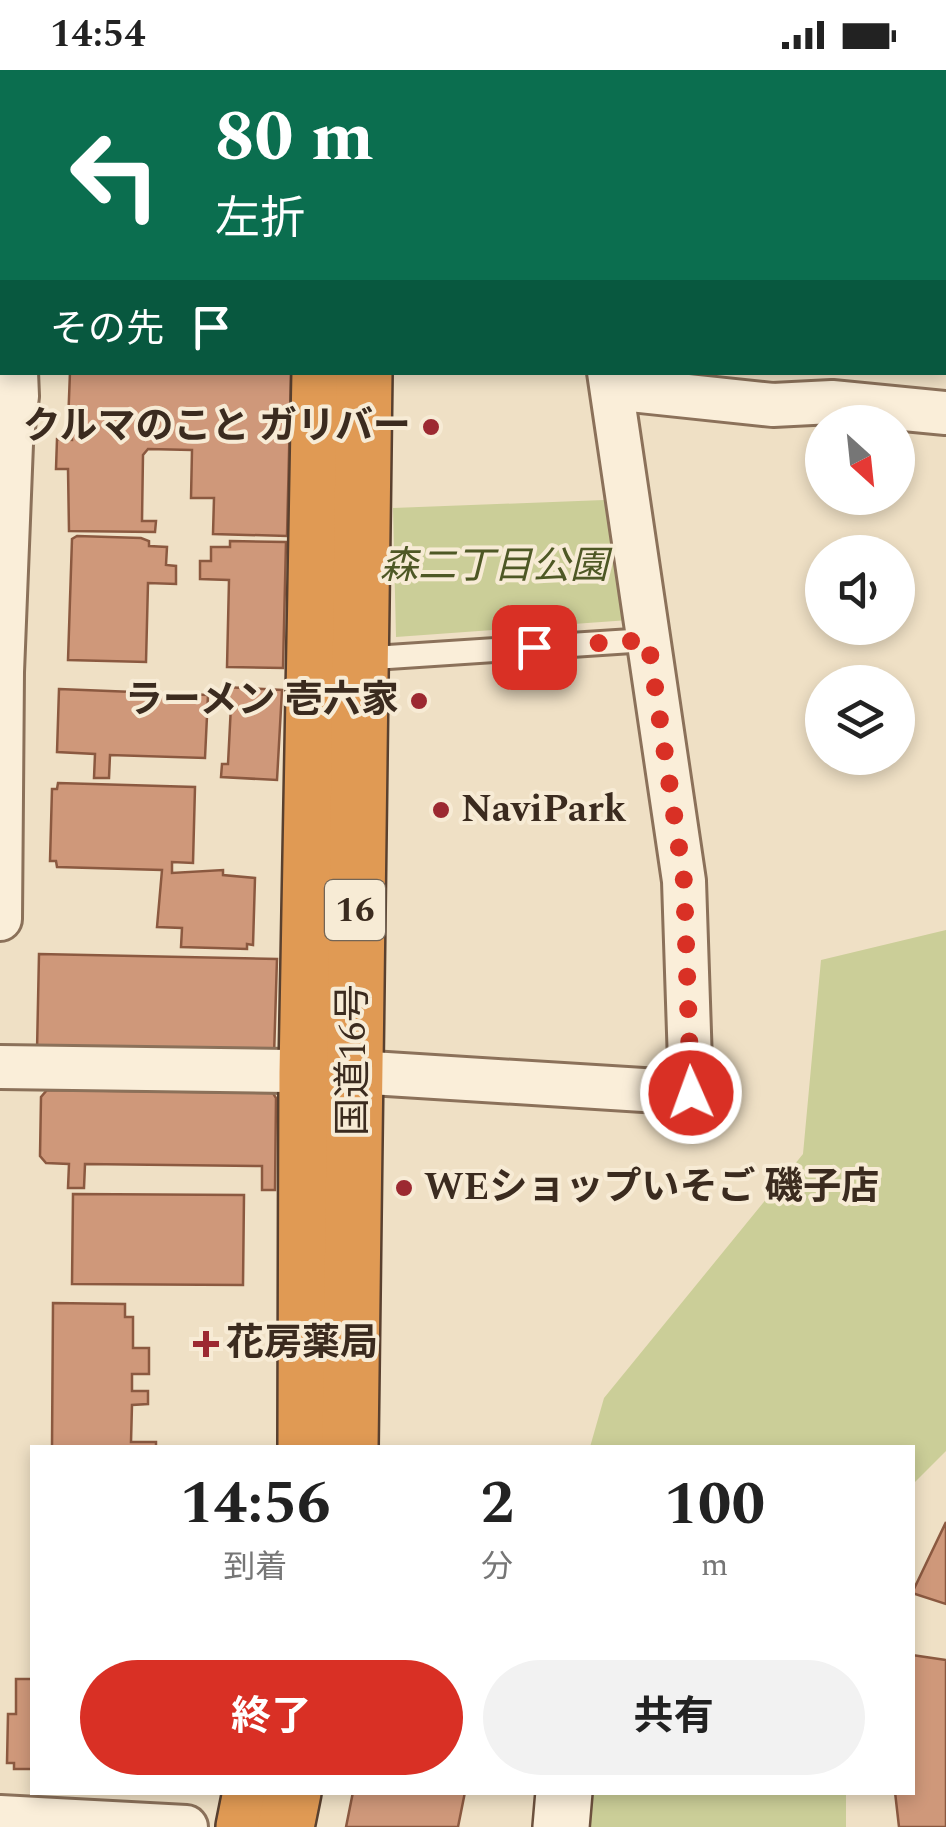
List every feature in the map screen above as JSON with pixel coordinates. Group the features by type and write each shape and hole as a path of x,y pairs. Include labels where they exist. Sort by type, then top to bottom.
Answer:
{"highway":[{"name":"国道16号","path":"320,375 331,1073 350,1445"},
{"name":"国道16号","path":"306,1445 358,659 364,375"},
{"path":"244,1827 250,1795"},
{"path":"286,1827 292,1795"}],"street":[{"path":"0,919 5,443 17,396 16,375"},
{"path":"0,1067 331,1073 691,1093 684,881 611,380 773,405 832,402 946,414"},
{"path":"561,1827 564,1795"},
{"path":"0,1817 186,1827"}],"lane":[{"path":"358,659 648,640"}],"green space":[{"name":"森二丁目公園","path":"604,500 629,620 396,637 393,508"},
{"path":"946,930 946,1451 915,1482 915,1445 591,1445 604,1398 803,1154 821,960"},
{"path":"593,1795 846,1795 846,1827 587,1827"}],"building":[{"path":"70,375 291,375 287,536 213,534 214,498 191,498 192,450 148,449 143,455 142,521 156,521 155,532 69,531 68,469 56,469 57,439 72,440 72,424 68,424"},
{"path":"141,538 149,541 149,546 167,547 166,565 176,566 176,584 148,583 146,662 68,660 72,539"},
{"path":"230,541 286,542 283,668 227,667 229,580 200,579 200,561 211,561 211,547 230,547"},
{"path":"225,687 282,690 277,780 221,777 222,764 228,764 231,705 224,704"},
{"path":"59,689 208,695 205,758 110,755 109,778 94,778 95,754 57,752"},
{"path":"58,783 195,787 193,863 172,862 172,873 223,870 223,875 255,878 253,945 247,944 247,949 181,947 182,928 157,927 162,870 57,867 56,861 50,861 52,789 57,789"},
{"path":"39,954 277,959 274,1056 37,1051"},
{"path":"47,1090 273,1093 275,1190 262,1190 262,1166 85,1164 84,1188 68,1188 69,1164 46,1163 40,1156 41,1097"},
{"path":"73,1194 244,1195 243,1285 72,1284"},
{"path":"53,1303 125,1304 125,1317 133,1317 133,1348 149,1348 149,1374 132,1374 132,1391 148,1391 148,1404 132,1405 131,1442 156,1445 52,1445"},
{"path":"946,1522 946,1604 915,1594"},
{"path":"915,1655 946,1660 946,1827 899,1827 895,1795 915,1795"},
{"path":"16,1679 30,1679 30,1769 14,1769 14,1763 7,1763 8,1714 16,1714"},
{"path":"352,1795 464,1795 458,1827 346,1827"}],"place":[{"name":"クルマのこと ガリバー","path":"431,427"},
{"name":"ラーメン 壱六家","path":"419,701"},
{"name":"NaviPark","path":"441,810"},
{"name":"WEショップいそご 磯子店","path":"404,1188"},
{"name":"花房薬局","path":"206,1344"}],"route":[{"path":"534,647 648,640 684,881 691,1093"}]}
